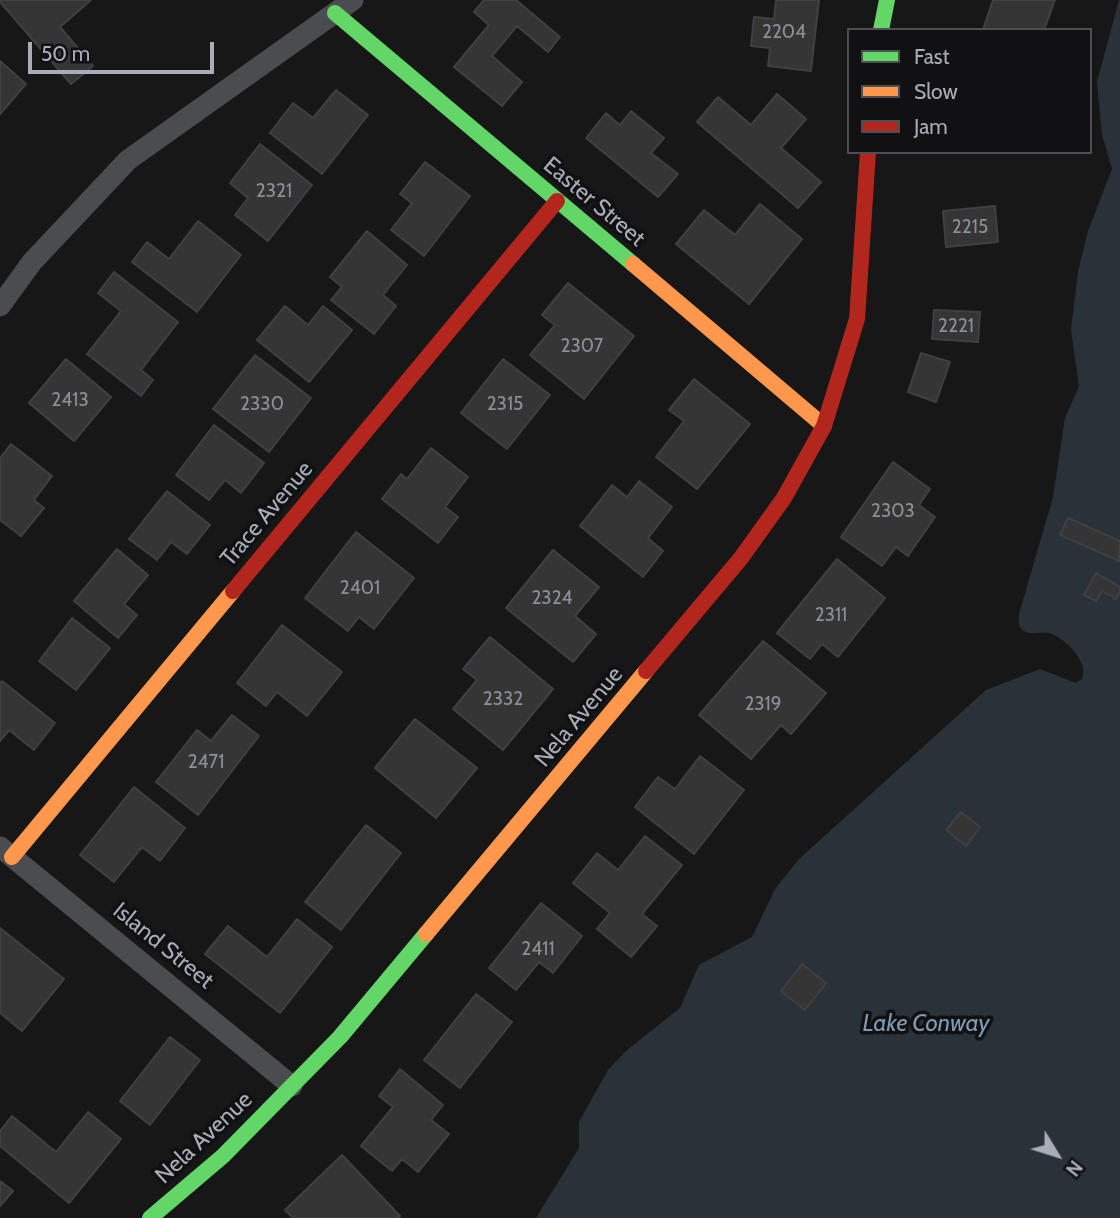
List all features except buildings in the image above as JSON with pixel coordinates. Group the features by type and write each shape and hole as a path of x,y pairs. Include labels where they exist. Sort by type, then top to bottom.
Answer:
{"street":[{"path":"0,306 32,262 128,160 353,0"},
{"path":"881,28 887,0"},
{"name":"Easter Street","path":"335,13 824,426"},
{"name":"Nela Avenue","path":"150,1218 223,1156 340,1037 741,558 785,498 824,426 857,319 868,154"},
{"name":"Trace Avenue","path":"6,852 557,201"},
{"name":"Island Street","path":"6,852 292,1086"}],"water":[{"name":"Lake Conway","path":"1119,0 1120,1218 536,1218 579,1148 579,1122 608,1070 627,1050 680,1008 699,965 752,937 775,889 799,859 986,690 1040,669 1076,683 1082,679 1081,663 1070,647 1049,633 1025,632 1019,624 1019,614 1053,497 1065,418 1079,386 1071,330 1078,272 1088,231 1112,169 1102,135 1097,82"}],"traffic: fast":[{"path":"881,28 887,0"},
{"path":"335,13 633,264"},
{"path":"150,1218 223,1156 340,1037 426,934"}],"traffic: slow":[{"path":"633,264 824,426"},
{"path":"12,857 233,591"},
{"path":"426,934 646,671"}],"traffic: jam":[{"path":"646,671 741,558 784,498 824,426 857,319 868,154"},
{"path":"233,591 557,201"}]}
